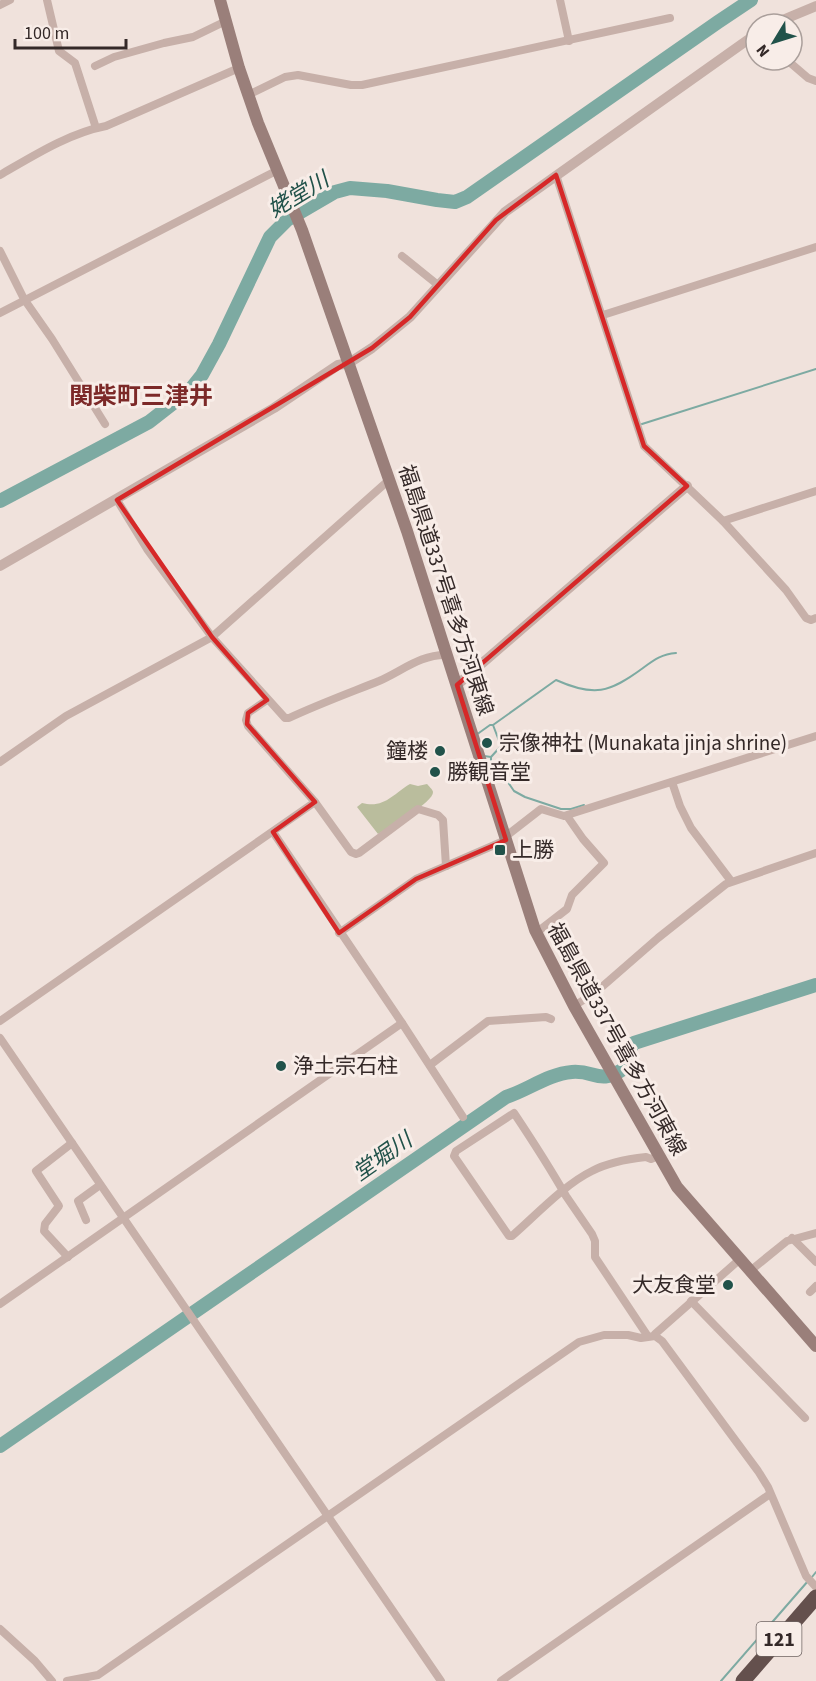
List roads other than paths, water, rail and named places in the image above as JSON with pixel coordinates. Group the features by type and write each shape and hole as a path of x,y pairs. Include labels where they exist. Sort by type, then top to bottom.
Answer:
{"highway":[{"name":"121","path":"743,1681 816,1597"}],"main road":[{"name":"福島県道337号喜多方河東線","path":"220,0 248,95 302,230 389,480 536,933 574,1006 677,1187 816,1346"}],"street":[{"path":"0,5 10,0"},
{"path":"47,0 60,51 75,63 96,128"},
{"path":"560,0 569,41"},
{"path":"802,12 816,6"},
{"path":"248,95 290,75 362,85 670,18"},
{"path":"95,66 114,57 193,37 226,21"},
{"path":"0,566 274,408 338,365 348,363 398,328 496,220 744,42"},
{"path":"0,175 40,152 239,68"},
{"path":"801,72 816,81"},
{"path":"0,313 278,170"},
{"path":"556,175 644,446 723,521 786,590 806,618 811,620 816,618"},
{"path":"603,315 816,247"},
{"path":"0,251 24,299 105,424"},
{"path":"402,256 438,285"},
{"path":"0,762 66,716 212,637 389,480"},
{"path":"457,685 687,486"},
{"path":"723,521 816,491"},
{"path":"117,500 147,549 212,637 280,714 289,718 381,680 400,668 427,657 447,655"},
{"path":"267,700 248,713 247,724 315,802 351,852 356,854 418,809 438,815 443,820 446,866"},
{"path":"339,933 416,879 506,838 541,809 567,816 816,736"},
{"path":"672,782 691,828 731,882"},
{"path":"0,1021 315,802"},
{"path":"536,933 567,909 572,895 604,863 583,840 567,816"},
{"path":"273,832 463,1117"},
{"path":"574,1006 596,992 658,938 731,882 816,853"},
{"path":"430,1065 488,1021 546,1017 551,1019"},
{"path":"0,1304 402,1023"},
{"path":"0,1038 441,1681"},
{"path":"658,1156 651,1159 646,1157 619,1161 587,1173 563,1192 512,1236 509,1236 454,1158 454,1154 514,1113 543,1156 563,1192 592,1234 595,1257 651,1336 662,1341 758,1471 806,1576 816,1587"},
{"path":"68,1257 44,1230 45,1224 59,1206 36,1171 72,1143"},
{"path":"86,1220 78,1201 100,1185"},
{"path":"750,1271 792,1238 816,1233"},
{"path":"792,1238 816,1262"},
{"path":"67,1681 98,1676 579,1342 604,1335 628,1335 641,1338 655,1334 739,1260"},
{"path":"691,1301 805,1418"},
{"path":"501,1681 770,1494"},
{"path":"0,1629 35,1661 52,1681"}],"waterway":[{"name":"姥堂川","path":"0,501 149,422 190,390 202,375 219,344 270,237 287,220 335,192 350,188 387,191 455,202 467,197 751,0"},
{"path":"642,424 816,369"},
{"path":"493,725 556,680 581,689 601,690 620,683 658,658 676,653"},
{"path":"476,735 493,725 501,746 491,757 491,764 501,772 514,791 561,809 584,805"},
{"path":"484,756 491,757"},
{"name":"堂堀川","path":"0,1446 506,1097 563,1073 580,1072 603,1077 609,1076 625,1068 634,1043 816,985"},
{"path":"812,1577 816,1572"},
{"path":"721,1681 808,1581"}],"place":[{"name":"宗像神社 (Munakata jinja shrine)","path":"487,743"},
{"name":"鐘楼","path":"440,751"},
{"name":"勝観音堂","path":"435,772"},
{"name":"上勝","path":"500,850"},
{"name":"浄土宗石柱","path":"281,1066"},
{"name":"大友食堂","path":"728,1285"}],"district":[{"name":"関柴町三津井","path":"141,396"}]}
